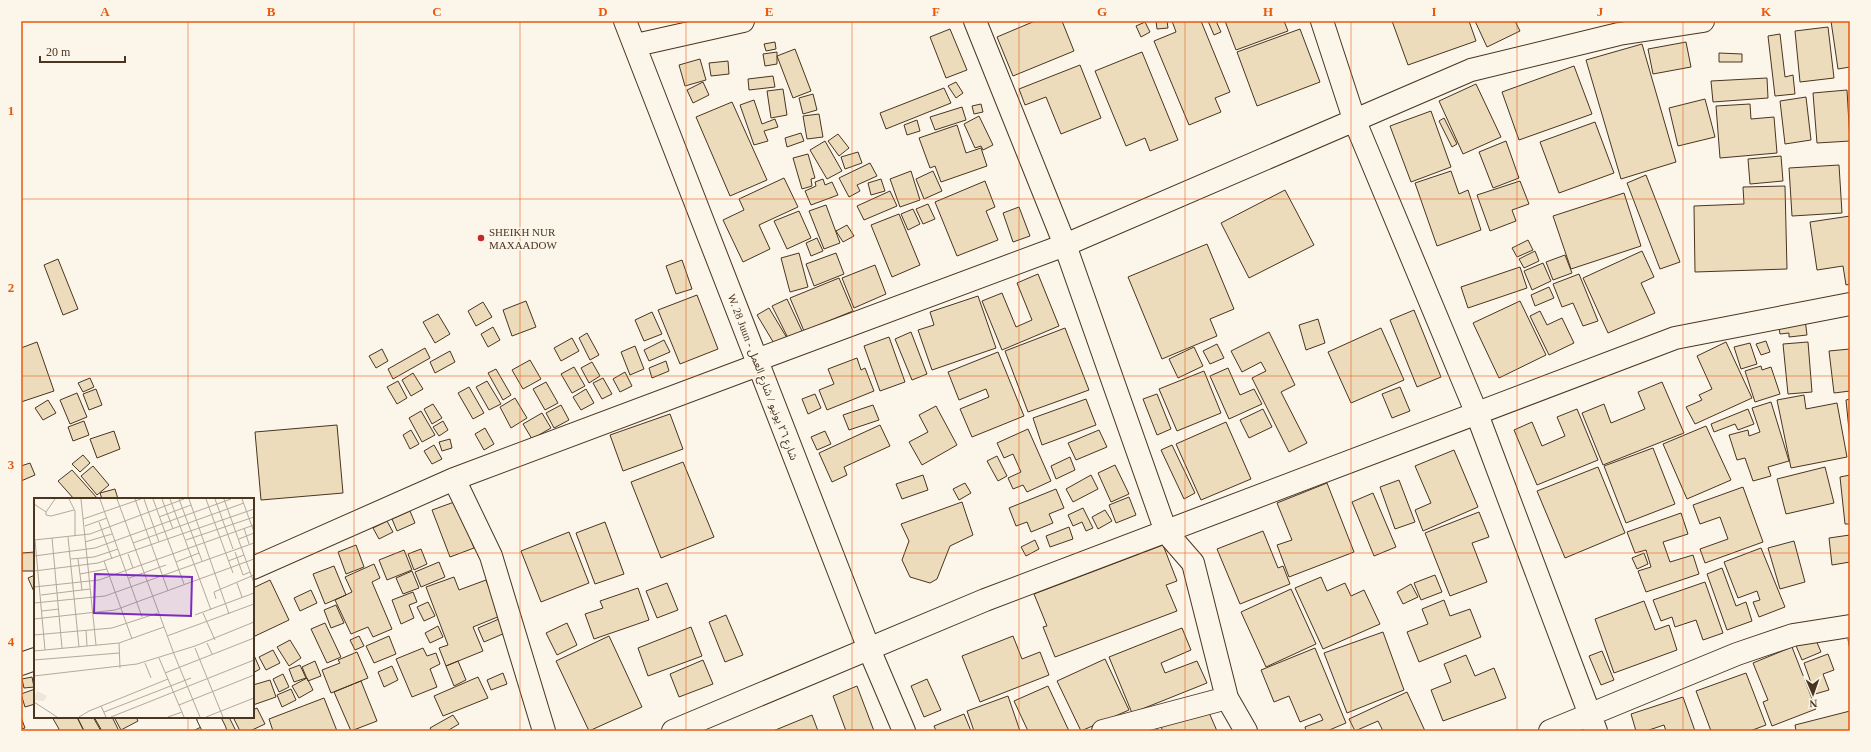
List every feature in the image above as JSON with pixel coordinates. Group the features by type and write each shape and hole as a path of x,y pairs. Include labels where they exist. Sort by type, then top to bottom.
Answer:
{"street":[{"name":"W. 28 Juun - شارع ٢٦ يونيو / شارع العمل","path":"625,21 636,45 758,365 869,648 904,731"},
{"path":"636,45 743,21"},
{"path":"975,21 1065,245 1166,532 1193,562 1228,698 1246,731"},
{"path":"1322,21 1354,119 1477,414 1593,723"},
{"path":"254,568 454,479 758,365 762,358 1065,245 1354,119 1471,70 1619,34 1703,21"},
{"path":"673,731 985,600 1675,338 1850,304"},
{"path":"454,479 491,556 544,731"},
{"path":"1550,731 1593,723 1737,654 1793,634 1850,626"},
{"path":"21,664 34,659"},
{"path":"1103,731 1228,698"},
{"path":"208,718 215,731"}],"building":[{"path":"1035,21 1062,21 1074,51 1013,76 997,37"},
{"path":"1156,21 1167,21 1168,28 1157,29"},
{"path":"1172,21 1201,21 1230,92 1215,98 1221,112 1189,125 1154,41 1176,32"},
{"path":"1208,21 1216,21 1221,32 1214,35"},
{"path":"1225,21 1284,21 1288,31 1236,50"},
{"path":"1392,21 1469,21 1476,41 1408,65"},
{"path":"1475,21 1515,21 1520,31 1487,47"},
{"path":"1831,21 1850,21 1850,67 1838,69"},
{"path":"1145,22 1150,32 1141,37 1136,26"},
{"path":"1828,27 1834,78 1800,82 1795,31"},
{"path":"950,29 967,70 946,78 930,37"},
{"path":"1300,29 1320,82 1257,106 1237,52"},
{"path":"1780,34 1785,77 1793,75 1795,94 1775,96 1768,36"},
{"path":"775,42 776,49 766,51 764,44"},
{"path":"1686,42 1691,67 1653,74 1648,49"},
{"path":"1642,44 1676,162 1621,179 1586,60"},
{"path":"795,49 811,91 793,98 777,56"},
{"path":"777,52 777,64 765,66 763,54"},
{"path":"1142,52 1178,140 1150,151 1145,138 1126,146 1095,71"},
{"path":"1719,53 1742,54 1742,62 1719,62"},
{"path":"700,59 706,80 685,86 679,65"},
{"path":"728,61 729,74 711,76 709,63"},
{"path":"1080,65 1101,118 1061,134 1046,97 1025,105 1019,89"},
{"path":"1574,66 1592,114 1519,140 1502,92"},
{"path":"773,76 775,87 749,90 748,79"},
{"path":"1767,78 1768,98 1713,102 1711,81"},
{"path":"703,82 709,95 693,103 687,90"},
{"path":"956,82 963,93 956,98 948,86"},
{"path":"1476,84 1501,137 1463,154 1439,101"},
{"path":"944,88 951,103 886,129 880,113"},
{"path":"783,89 787,115 771,118 767,91"},
{"path":"1847,90 1850,141 1817,143 1813,93"},
{"path":"813,94 817,110 803,114 799,98"},
{"path":"1806,97 1811,140 1785,144 1780,101"},
{"path":"1705,99 1715,137 1678,146 1669,108"},
{"path":"754,100 762,124 775,119 778,127 764,131 768,141 754,145 740,105"},
{"path":"732,102 767,180 730,196 696,117"},
{"path":"981,104 983,112 974,114 972,106"},
{"path":"1750,104 1751,119 1774,117 1777,153 1720,158 1716,106"},
{"path":"962,107 966,120 935,130 930,117"},
{"path":"1431,111 1451,167 1411,182 1390,126"},
{"path":"819,114 823,137 807,139 803,116"},
{"path":"979,116 993,145 983,150 981,146 975,148 964,124"},
{"path":"1444,118 1457,144 1452,147 1439,121"},
{"path":"917,120 920,131 907,135 904,125"},
{"path":"1595,122 1614,173 1559,193 1540,142"},
{"path":"957,125 966,153 981,148 987,166 941,182 935,166 930,168 919,138"},
{"path":"801,133 804,141 787,147 785,138"},
{"path":"838,134 849,148 839,156 828,141"},
{"path":"825,141 842,171 827,179 810,150"},
{"path":"1506,141 1519,178 1493,188 1479,152"},
{"path":"858,152 862,163 845,169 841,157"},
{"path":"808,154 815,178 811,179 812,186 802,189 793,158"},
{"path":"1781,156 1783,181 1750,184 1748,159"},
{"path":"870,163 877,176 857,185 860,191 849,197 839,178"},
{"path":"1839,165 1842,213 1792,216 1789,168"},
{"path":"911,171 920,200 900,207 890,179"},
{"path":"933,171 942,191 924,199 916,179"},
{"path":"1451,171 1459,194 1468,190 1481,230 1437,246 1415,183"},
{"path":"1646,175 1680,262 1660,269 1627,183"},
{"path":"784,178 798,207 759,225 770,249 743,262 723,220 744,210 739,199"},
{"path":"823,179 825,185 832,182 838,195 811,205 805,191 816,186 815,182"},
{"path":"881,179 885,191 871,195 868,183"},
{"path":"985,181 995,207 986,211 998,240 957,256 935,202"},
{"path":"1520,181 1529,204 1512,210 1516,221 1490,231 1477,195"},
{"path":"1785,186 1787,269 1695,272 1694,206 1744,204 1743,187"},
{"path":"1285,190 1314,245 1249,278 1221,223"},
{"path":"890,191 897,206 864,220 857,206"},
{"path":"1624,193 1641,246 1571,269 1553,216"},
{"path":"928,204 935,219 923,224 916,209"},
{"path":"826,205 840,243 824,249 809,211"},
{"path":"1019,207 1030,236 1013,242 1003,213"},
{"path":"913,209 920,224 908,230 901,214"},
{"path":"799,211 811,238 787,249 774,221"},
{"path":"899,214 920,265 892,277 871,225"},
{"path":"1850,216 1850,284 1846,285 1843,266 1817,270 1810,222"},
{"path":"847,225 854,236 843,242 836,231"},
{"path":"817,238 823,251 811,256 806,243"},
{"path":"1528,240 1533,250 1517,257 1512,248"},
{"path":"1207,244 1234,309 1210,319 1217,336 1162,359 1128,277"},
{"path":"1535,251 1539,261 1524,268 1519,259"},
{"path":"1642,251 1654,277 1641,283 1655,313 1608,333 1583,278"},
{"path":"799,253 808,287 790,292 781,258"},
{"path":"836,253 844,274 814,286 806,264"},
{"path":"1565,255 1572,273 1553,280 1546,262"},
{"path":"58,259 78,309 63,315 44,265"},
{"path":"682,260 692,289 676,294 666,266"},
{"path":"1543,263 1551,281 1532,290 1524,271"},
{"path":"875,265 886,294 854,308 842,278"},
{"path":"1520,267 1527,288 1468,308 1461,287"},
{"path":"1038,274 1059,326 1002,350 982,301 1002,293 1016,327 1032,320 1017,283"},
{"path":"1579,274 1598,321 1583,326 1573,303 1562,307 1553,284"},
{"path":"839,278 853,311 804,331 790,298"},
{"path":"1549,287 1554,298 1535,306 1531,295"},
{"path":"697,295 718,349 680,364 658,310"},
{"path":"978,296 996,348 932,370 918,330 934,325 930,312"},
{"path":"787,299 802,331 788,338 772,306"},
{"path":"526,301 536,327 512,336 503,310"},
{"path":"1520,301 1546,355 1499,378 1473,323"},
{"path":"483,302 492,317 476,326 468,311"},
{"path":"769,308 787,338 775,345 757,315"},
{"path":"1414,310 1441,377 1417,387 1390,320"},
{"path":"1540,311 1547,325 1562,318 1574,343 1549,355 1530,316"},
{"path":"652,312 662,334 644,341 635,320"},
{"path":"438,314 450,334 435,343 423,322"},
{"path":"1318,319 1325,343 1306,350 1299,325"},
{"path":"1805,319 1807,335 1789,337 1789,333 1780,334 1778,322"},
{"path":"493,327 500,340 488,347 481,334"},
{"path":"1065,328 1089,390 1028,412 1005,351"},
{"path":"1381,328 1404,380 1351,403 1328,352"},
{"path":"911,332 927,374 912,380 895,339"},
{"path":"1269,332 1295,385 1281,392 1307,443 1289,452 1252,378 1266,371 1261,362 1242,372 1231,351"},
{"path":"587,333 599,355 590,360 579,338"},
{"path":"889,337 905,382 880,391 864,346"},
{"path":"572,338 579,351 561,361 554,348"},
{"path":"664,340 670,352 649,361 644,350"},
{"path":"1766,341 1770,352 1761,355 1756,344"},
{"path":"37,342 54,391 21,402 21,348"},
{"path":"1726,342 1752,398 1695,424 1686,407 1702,400 1699,395 1712,389 1697,356"},
{"path":"1808,342 1812,392 1788,394 1783,344"},
{"path":"1750,343 1757,364 1741,369 1734,347"},
{"path":"1217,344 1224,358 1210,364 1203,351"},
{"path":"635,346 644,369 630,375 621,352"},
{"path":"1194,347 1203,366 1178,378 1169,359"},
{"path":"425,348 430,358 393,379 388,369"},
{"path":"382,349 388,361 376,368 369,356"},
{"path":"1850,349 1850,391 1834,393 1829,351"},
{"path":"450,351 455,362 435,373 430,362"},
{"path":"998,352 1024,416 972,437 960,409 989,397 986,389 959,400 948,372"},
{"path":"857,358 861,370 865,368 874,391 827,410 819,390 834,384 828,369"},
{"path":"530,360 541,379 523,389 512,370"},
{"path":"666,361 669,371 652,378 649,368"},
{"path":"592,362 600,376 589,383 581,368"},
{"path":"1761,366 1762,370 1771,367 1780,394 1755,402 1745,371"},
{"path":"574,367 585,386 572,393 561,374"},
{"path":"1228,368 1240,395 1254,389 1262,404 1229,419 1210,376"},
{"path":"496,369 511,395 503,400 488,373"},
{"path":"1204,371 1221,413 1177,431 1159,389"},
{"path":"625,372 632,386 620,392 613,379"},
{"path":"413,373 423,389 411,396 402,380"},
{"path":"90,378 94,387 83,392 78,383"},
{"path":"603,378 612,394 602,399 593,383"},
{"path":"398,381 407,398 397,404 387,387"},
{"path":"487,381 501,404 489,410 476,387"},
{"path":"546,382 558,403 545,410 533,389"},
{"path":"1662,382 1684,433 1603,465 1582,413 1604,404 1611,423 1645,409 1638,392"},
{"path":"469,387 484,413 473,419 458,393"},
{"path":"1400,387 1410,411 1392,418 1382,394"},
{"path":"96,389 102,405 89,410 83,394"},
{"path":"586,389 594,403 581,410 573,397"},
{"path":"77,393 87,417 70,424 60,400"},
{"path":"815,394 821,408 808,414 802,399"},
{"path":"1157,394 1171,429 1157,435 1143,399"},
{"path":"1804,395 1806,409 1837,403 1847,457 1791,468 1777,400"},
{"path":"515,398 527,418 511,428 500,407"},
{"path":"1086,399 1096,425 1042,445 1033,418"},
{"path":"1850,399 1850,440 1846,400"},
{"path":"48,400 56,413 43,420 35,408"},
{"path":"1771,402 1789,461 1768,467 1771,476 1753,481 1745,458 1737,460 1729,435 1748,430 1749,436 1760,432 1752,408"},
{"path":"433,404 442,418 432,424 424,409"},
{"path":"561,405 569,420 554,428 546,413"},
{"path":"873,405 879,420 849,430 843,415"},
{"path":"936,406 957,445 922,465 909,442 928,432 919,415"},
{"path":"1263,409 1272,427 1249,438 1240,420"},
{"path":"1577,409 1598,460 1537,485 1514,430 1532,422 1542,446 1565,436 1557,417"},
{"path":"1748,409 1754,424 1738,430 1735,424 1714,432 1711,424"},
{"path":"421,411 435,435 422,442 409,418"},
{"path":"542,413 551,428 532,439 523,424"},
{"path":"670,414 683,449 623,471 610,435"},
{"path":"84,421 89,435 73,441 68,427"},
{"path":"443,421 448,430 439,436 433,427"},
{"path":"1226,422 1251,479 1201,500 1176,444"},
{"path":"337,425 343,493 261,500 255,432"},
{"path":"880,425 890,446 844,467 847,475 832,482 819,453"},
{"path":"1706,426 1731,480 1687,499 1663,444"},
{"path":"485,428 494,444 484,450 475,434"},
{"path":"1028,429 1051,481 1027,492 1023,485 1013,489 1008,478 1021,472 1013,454 1004,458 997,443"},
{"path":"411,430 419,444 410,449 403,435"},
{"path":"1099,430 1107,447 1076,460 1068,443"},
{"path":"114,431 120,449 97,458 90,439"},
{"path":"825,431 831,444 817,450 811,437"},
{"path":"450,439 452,448 442,451 439,442"},
{"path":"434,445 442,459 432,464 424,451"},
{"path":"1172,445 1195,493 1184,499 1161,450"},
{"path":"1653,448 1675,504 1626,523 1604,466"},
{"path":"1454,450 1478,507 1423,531 1415,510 1431,503 1415,466"},
{"path":"83,455 90,463 80,472 72,464"},
{"path":"997,456 1007,476 998,481 987,461"},
{"path":"1070,457 1075,470 1056,479 1051,466"},
{"path":"683,462 714,537 661,558 631,482"},
{"path":"30,463 35,475 21,481 21,466"},
{"path":"1115,465 1129,494 1111,502 1098,473"},
{"path":"93,466 109,485 97,495 81,476"},
{"path":"1598,467 1625,533 1565,558 1537,491"},
{"path":"1825,467 1834,503 1786,514 1777,479"},
{"path":"72,470 97,498 73,498 58,481"},
{"path":"923,475 928,490 902,499 896,484"},
{"path":"1091,475 1098,489 1073,502 1066,489"},
{"path":"1850,475 1850,524 1845,524 1840,477"},
{"path":"1399,480 1415,522 1395,529 1380,487"},
{"path":"965,483 971,493 959,500 953,489"},
{"path":"1327,483 1354,552 1289,577 1277,545 1292,540 1277,503"},
{"path":"1743,487 1763,542 1705,563 1700,549 1728,539 1720,517 1700,524 1693,505"},
{"path":"115,489 118,498 102,498 100,493"},
{"path":"1056,489 1064,508 1049,514 1053,523 1031,532 1027,522 1016,526 1009,508"},
{"path":"1373,493 1396,547 1374,556 1352,502"},
{"path":"1129,497 1136,515 1116,523 1109,505"},
{"path":"457,501 474,548 450,557 432,510"},
{"path":"962,502 973,535 950,546 937,579 930,583 910,577 902,560 909,541 901,524"},
{"path":"1083,508 1093,528 1086,531 1082,522 1073,526 1068,515"},
{"path":"1105,510 1112,521 1098,529 1092,517"},
{"path":"410,511 415,523 397,531 392,519"},
{"path":"1479,512 1489,537 1472,543 1487,582 1450,596 1425,533"},
{"path":"1681,513 1688,534 1663,542 1670,562 1693,555 1699,574 1646,592 1638,571 1651,567 1646,550 1635,553 1627,532"},
{"path":"387,521 393,532 379,539 373,528"},
{"path":"605,522 624,574 595,584 576,533"},
{"path":"1069,527 1073,539 1050,547 1046,536"},
{"path":"1263,531 1278,568 1283,566 1290,584 1240,604 1217,549"},
{"path":"569,532 589,583 541,602 521,551"},
{"path":"1850,535 1850,562 1832,565 1829,538"},
{"path":"1035,540 1039,549 1026,556 1021,547"},
{"path":"1794,541 1805,582 1780,589 1768,548"},
{"path":"356,545 364,567 346,574 338,552"},
{"path":"1163,545 1177,581 1166,585 1177,611 1055,657 1043,627 1047,626 1034,594"},
{"path":"1761,548 1785,607 1759,617 1753,602 1760,600 1757,591 1738,598 1724,562"},
{"path":"421,549 427,564 414,570 408,554"},
{"path":"404,550 412,570 387,580 379,560"},
{"path":"34,552 34,571 22,571 22,553"},
{"path":"1644,553 1648,564 1637,569 1632,558"},
{"path":"439,562 445,577 421,587 415,572"},
{"path":"374,564 380,578 372,582 392,629 373,637 368,627 351,634 335,600 352,592 345,577"},
{"path":"334,566 346,595 325,604 313,574"},
{"path":"1722,568 1736,606 1746,602 1752,621 1727,630 1707,574"},
{"path":"412,571 419,588 403,594 396,578"},
{"path":"34,575 34,592 28,578"},
{"path":"1435,575 1442,592 1421,600 1414,583"},
{"path":"454,577 459,590 486,580 500,616 473,627 483,651 446,666 439,648 448,645 426,587"},
{"path":"1321,577 1327,591 1345,583 1351,596 1364,590 1380,624 1323,649 1295,588"},
{"path":"270,580 289,620 254,637 254,588"},
{"path":"1705,582 1723,633 1703,640 1696,620 1675,627 1672,617 1661,621 1653,600"},
{"path":"667,583 678,610 657,618 646,591"},
{"path":"1411,584 1418,597 1403,604 1397,592"},
{"path":"638,588 649,620 594,639 585,614 603,608 600,601"},
{"path":"1291,589 1316,644 1266,667 1241,612"},
{"path":"311,590 317,603 300,611 294,598"},
{"path":"413,592 417,602 409,605 414,618 401,624 392,600"},
{"path":"1444,600 1450,616 1470,609 1481,637 1419,662 1407,632 1428,624 1422,609"},
{"path":"1644,601 1655,630 1669,625 1677,650 1614,673 1595,619"},
{"path":"428,602 435,616 424,621 417,607"},
{"path":"336,605 344,623 331,628 324,610"},
{"path":"726,615 743,655 725,662 709,622"},
{"path":"499,619 505,633 484,642 478,628"},
{"path":"325,623 341,657 327,663 311,629"},
{"path":"567,623 577,645 557,655 546,633"},
{"path":"438,626 443,637 430,643 425,633"},
{"path":"691,627 702,656 648,676 638,648"},
{"path":"1182,628 1191,650 1161,663 1165,673 1197,661 1207,683 1132,713 1109,657"},
{"path":"1383,632 1404,690 1347,713 1324,653"},
{"path":"1813,633 1821,652 1802,660 1794,641"},
{"path":"359,636 364,646 355,650 350,640"},
{"path":"389,636 396,654 374,663 366,646"},
{"path":"609,636 642,707 589,731 556,661"},
{"path":"1013,636 1022,659 1040,652 1049,675 980,702 962,656"},
{"path":"1848,639 1850,639 1850,651"},
{"path":"290,640 301,658 289,666 277,647"},
{"path":"1792,647 1816,709 1772,726 1763,702 1768,700 1753,663"},
{"path":"423,648 427,656 436,653 440,664 430,669 437,687 412,697 396,659"},
{"path":"1315,648 1346,723 1327,731 1306,731 1305,727 1323,720 1320,714 1300,722 1289,696 1274,702 1261,670"},
{"path":"273,650 280,663 266,670 259,657"},
{"path":"1602,651 1614,680 1601,685 1589,656"},
{"path":"357,652 368,678 331,693 322,670 340,663 338,660"},
{"path":"1828,654 1834,670 1823,674 1829,690 1815,694 1804,663"},
{"path":"254,655 260,669 254,672"},
{"path":"1466,655 1475,676 1494,668 1506,698 1443,721 1431,690 1451,682 1444,664"},
{"path":"1105,659 1129,710 1081,731 1057,681"},
{"path":"703,660 713,684 679,697 670,674"},
{"path":"315,661 321,676 308,681 302,667"},
{"path":"458,661 466,680 454,686 446,666"},
{"path":"300,665 306,678 294,682 289,669"},
{"path":"392,666 398,680 384,687 378,672"},
{"path":"503,673 507,684 491,690 487,680"},
{"path":"1746,673 1766,725 1750,731 1711,731 1696,691"},
{"path":"283,674 289,687 279,692 273,679"},
{"path":"32,677 34,687 24,688 22,679"},
{"path":"478,677 488,698 443,716 434,696"},
{"path":"307,678 313,690 299,698 292,686"},
{"path":"927,679 941,710 924,717 911,686"},
{"path":"270,680 276,697 254,705 254,685"},
{"path":"361,681 377,721 351,731 334,692"},
{"path":"857,686 874,731 846,731 833,696"},
{"path":"1048,686 1069,731 1028,731 1014,701"},
{"path":"34,689 34,704 25,707 21,694"},
{"path":"291,689 296,700 282,707 277,695"},
{"path":"1407,692 1425,731 1383,731 1378,721 1355,731 1349,719"},
{"path":"1008,696 1020,731 974,731 967,711"},
{"path":"1683,697 1695,731 1666,731 1664,725 1646,731 1636,731 1631,714"},
{"path":"324,698 337,731 273,731 269,719"},
{"path":"257,708 265,724 250,731 240,731 234,719 254,718 254,710"},
{"path":"1207,708 1217,731 1163,731 1161,727"},
{"path":"1850,711 1850,731 1796,731 1795,725"},
{"path":"964,714 971,731 936,731 934,726"},
{"path":"453,715 459,724 447,731 432,731 430,728"},
{"path":"812,715 818,731 773,731"},
{"path":"21,717 25,728 21,729"},
{"path":"53,718 78,718 84,731 56,731 59,729"},
{"path":"78,718 94,718 101,731 84,731"},
{"path":"95,718 112,718 119,731 102,731"},
{"path":"115,718 136,718 138,721 121,730"},
{"path":"220,718 230,718 236,731 219,731 214,721"},
{"path":"201,727 203,731 193,731"},
{"path":"1156,727 1158,731 1146,731"}],"place":[{"name":"SHEIKH NUR MAXAADOW","path":"481,238"}]}
